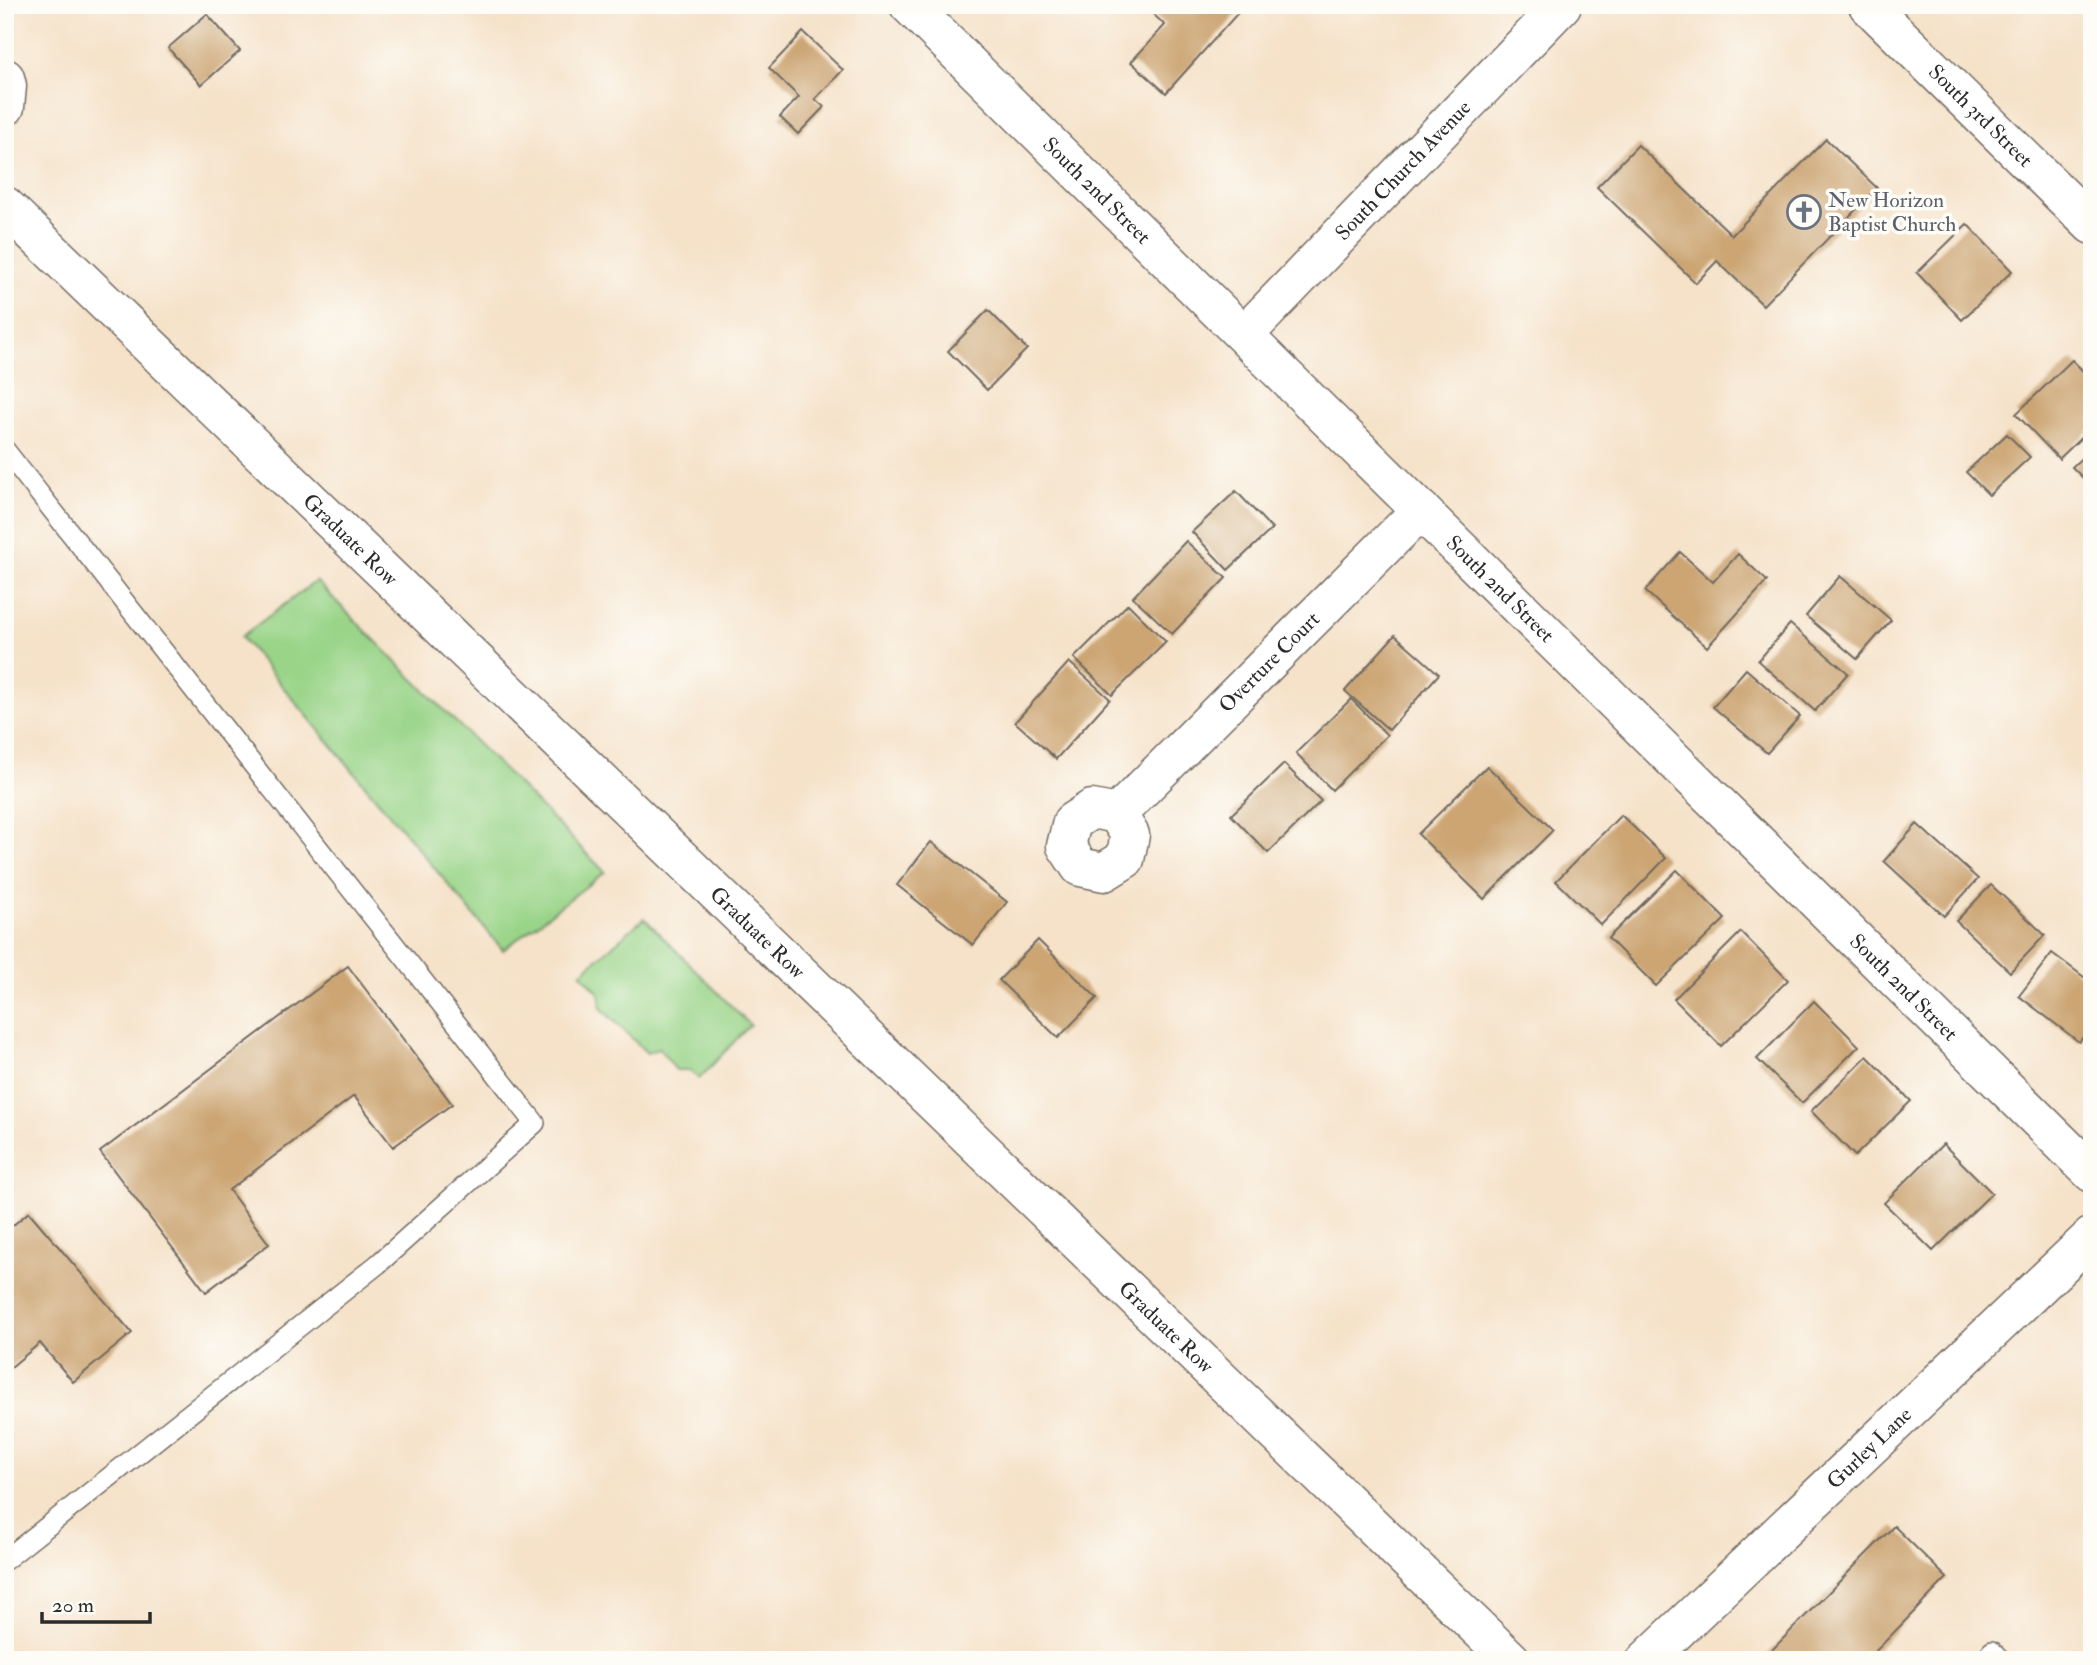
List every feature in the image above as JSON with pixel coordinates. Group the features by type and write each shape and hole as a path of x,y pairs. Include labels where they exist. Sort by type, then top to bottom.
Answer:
{"street":[{"name":"South 2nd Street","path":"909,5 2092,1173"},
{"name":"South Church Avenue","path":"1244,335 1562,5"},
{"name":"South 3rd Street","path":"1868,5 2092,225"},
{"path":"5,78 5,107"},
{"name":"Graduate Row","path":"5,206 1511,1660"},
{"name":"Overture Court","path":"1117,814 1421,510"},
{"name":"Gurley Lane","path":"1646,1660 2092,1236"}],"lane":[{"path":"5,450 534,1123 378,1264 5,1560"},
{"path":"1984,1660 1992,1651 2001,1660"}],"green space":[{"path":"316,581 605,872 503,950 241,637"},
{"path":"644,918 750,1025 699,1079 690,1070 676,1070 659,1048 647,1053 601,1008 600,994 581,973"}],"building":[{"path":"1143,5 1245,5 1166,93 1131,62 1165,25"},
{"path":"207,14 240,51 201,85 168,48"},
{"path":"803,32 843,70 815,99 824,107 798,134 780,117 799,97 769,68"},
{"name":"New Horizon Baptist Church","path":"1826,139 1877,188 1763,305 1717,261 1696,283 1597,187 1638,145 1732,235"},
{"path":"1967,224 2012,271 1962,320 1917,273"},
{"path":"988,310 1027,349 987,390 948,351"},
{"path":"2072,360 2092,380 2092,427 2059,459 2016,414"},
{"path":"2007,434 2030,457 1989,495 1966,472"},
{"path":"2092,448 2092,487 2072,467"},
{"path":"1236,491 1272,529 1228,570 1192,532"},
{"path":"1186,541 1226,578 1172,634 1133,597"},
{"path":"1680,552 1713,582 1738,554 1767,581 1707,647 1645,591"},
{"path":"1840,576 1891,620 1857,659 1806,616"},
{"path":"1128,604 1166,642 1112,695 1074,658"},
{"path":"1790,624 1848,673 1815,711 1758,661"},
{"path":"1395,635 1439,674 1389,730 1345,691"},
{"path":"1069,662 1110,699 1056,759 1015,722"},
{"path":"1746,669 1800,716 1767,753 1713,707"},
{"path":"1351,699 1387,735 1332,790 1296,753"},
{"path":"1284,764 1321,801 1268,853 1231,815"},
{"path":"1487,766 1553,830 1484,899 1418,834"},
{"path":"1621,815 1666,858 1601,925 1556,881"},
{"path":"1917,824 1978,879 1944,916 1884,861"},
{"path":"931,842 1007,902 973,945 897,885"},
{"path":"1677,870 1725,919 1656,986 1608,938"},
{"path":"1991,885 2045,935 2010,972 1956,921"},
{"path":"1741,932 1788,980 1721,1046 1674,999"},
{"path":"1038,940 1097,998 1058,1038 999,980"},
{"path":"2052,953 2092,983 2092,1027 2079,1042 2019,996"},
{"path":"348,966 452,1104 393,1147 354,1096 229,1190 269,1244 206,1292 100,1152"},
{"path":"1814,1001 1859,1046 1802,1103 1757,1059"},
{"path":"1867,1056 1911,1101 1855,1156 1811,1111"},
{"path":"1943,1144 1992,1193 1933,1251 1884,1203"},
{"path":"29,1212 132,1333 73,1382 40,1343 5,1372 5,1232"},
{"path":"1894,1526 1947,1578 1867,1660 1762,1660"}],"place":[{"name":"New Horizon Baptist Church","path":"1804,212"}]}
